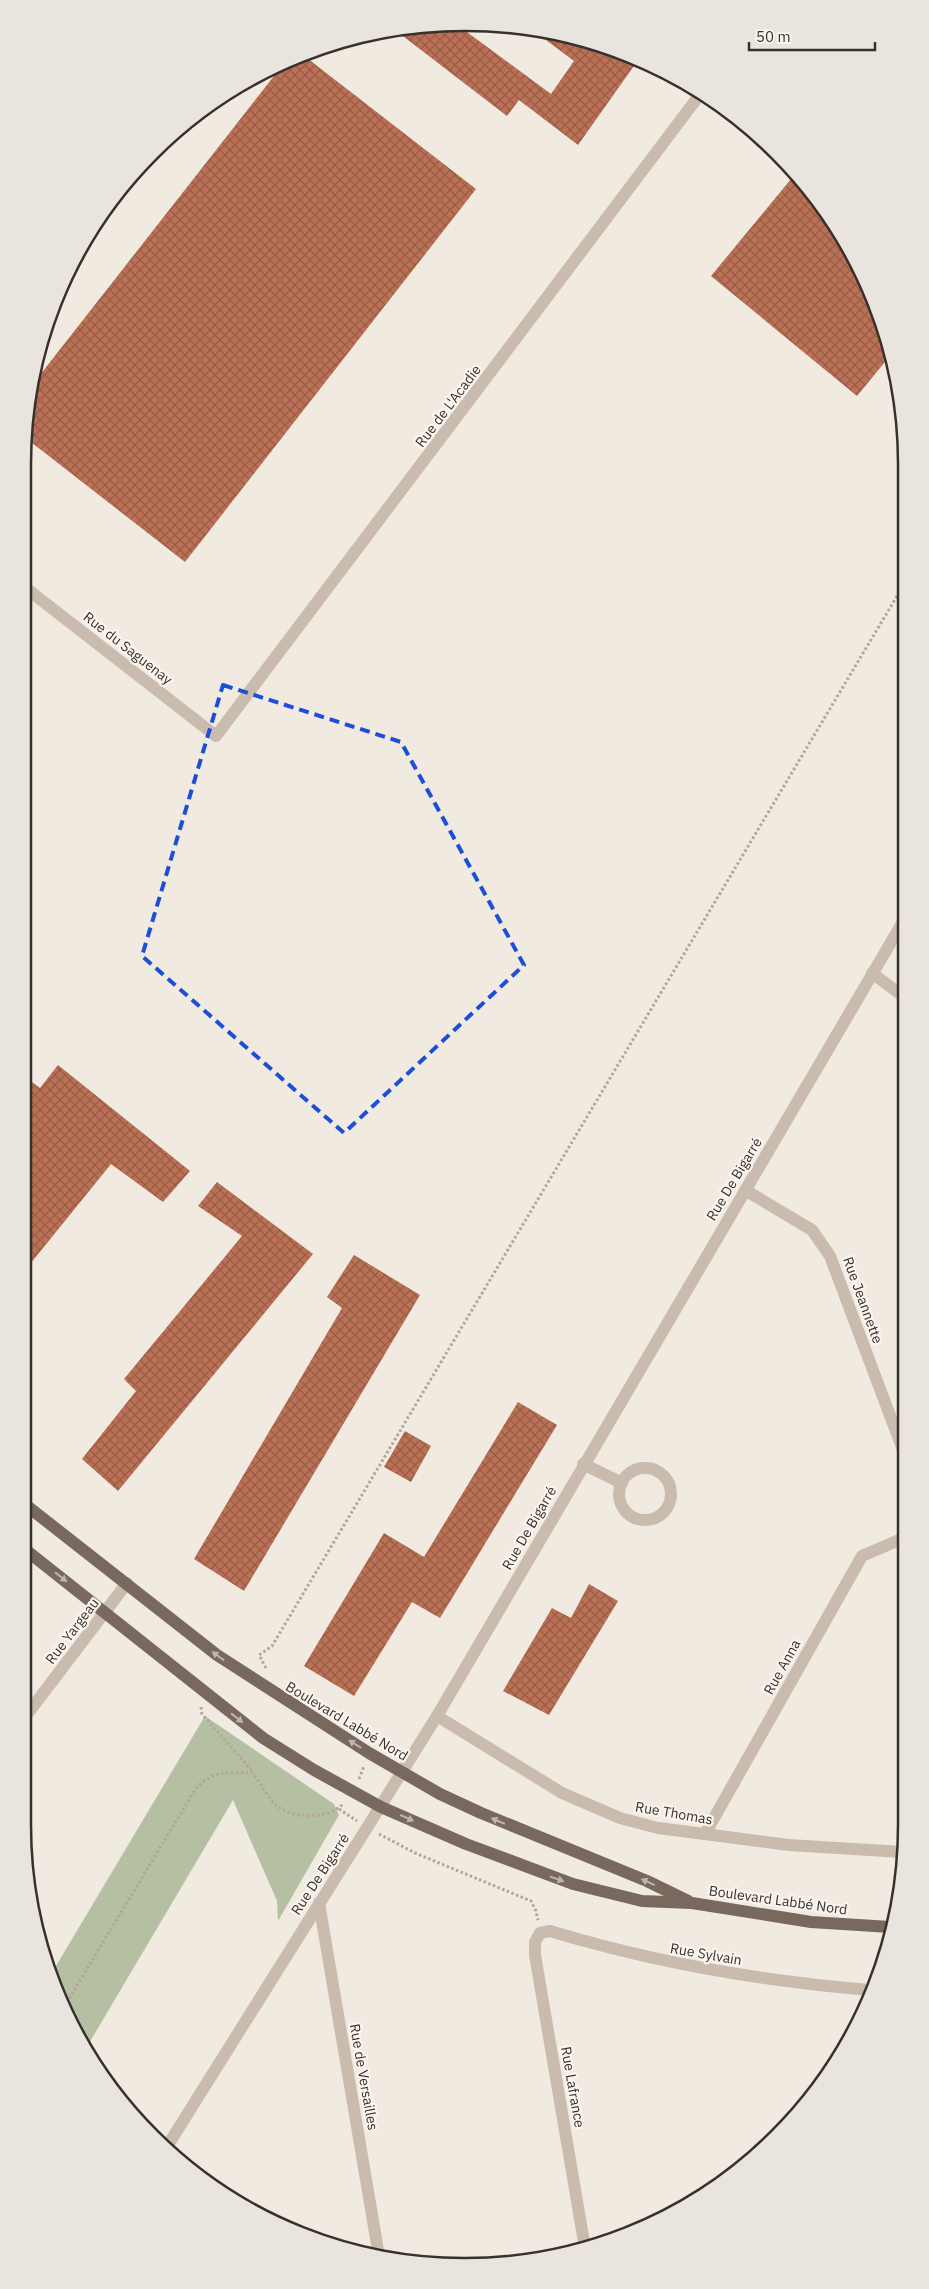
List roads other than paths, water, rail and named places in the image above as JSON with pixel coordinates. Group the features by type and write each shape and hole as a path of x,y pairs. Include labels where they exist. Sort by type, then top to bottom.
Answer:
{"main road":[{"name":"Boulevard Labbé Nord","path":"31,1509 85,1553 128,1583 217,1656 286,1702 402,1772 481,1814 647,1881 692,1903"},
{"name":"Boulevard Labbé Nord","path":"31,1554 263,1738 314,1770 381,1807 493,1855 573,1884 642,1901 692,1903 811,1922 885,1927"}],"street":[{"name":"Rue de L'Acadie","path":"216,736 697,99"},
{"name":"Rue du Saguenay","path":"31,592 216,736"},
{"name":"Rue De Bigarré","path":"170,2142 437,1716 583,1464 898,930"},
{"path":"872,974 898,993"},
{"name":"Rue Jeannette","path":"745,1190 812,1230 830,1256 898,1437"},
{"path":"583,1464 622,1483"},
{"path":"652,1469 660,1473 670,1488 669,1506 657,1518 641,1520 633,1518 622,1506 619,1490 622,1483 635,1470 652,1469"},
{"name":"Rue Anna","path":"705,1834 862,1556 898,1540"},
{"name":"Rue Yargeau","path":"31,1709 128,1583"},
{"name":"Rue Thomas","path":"437,1716 562,1793 620,1818 658,1828 789,1845 897,1852"},
{"name":"Rue de Versailles","path":"319,1903 378,2249"},
{"name":"Rue Sylvain","path":"540,1932 550,1931 682,1966 756,1978 865,1989"},
{"name":"Rue Lafrance","path":"540,1932 535,1942 535,1955 584,2241"}]}
